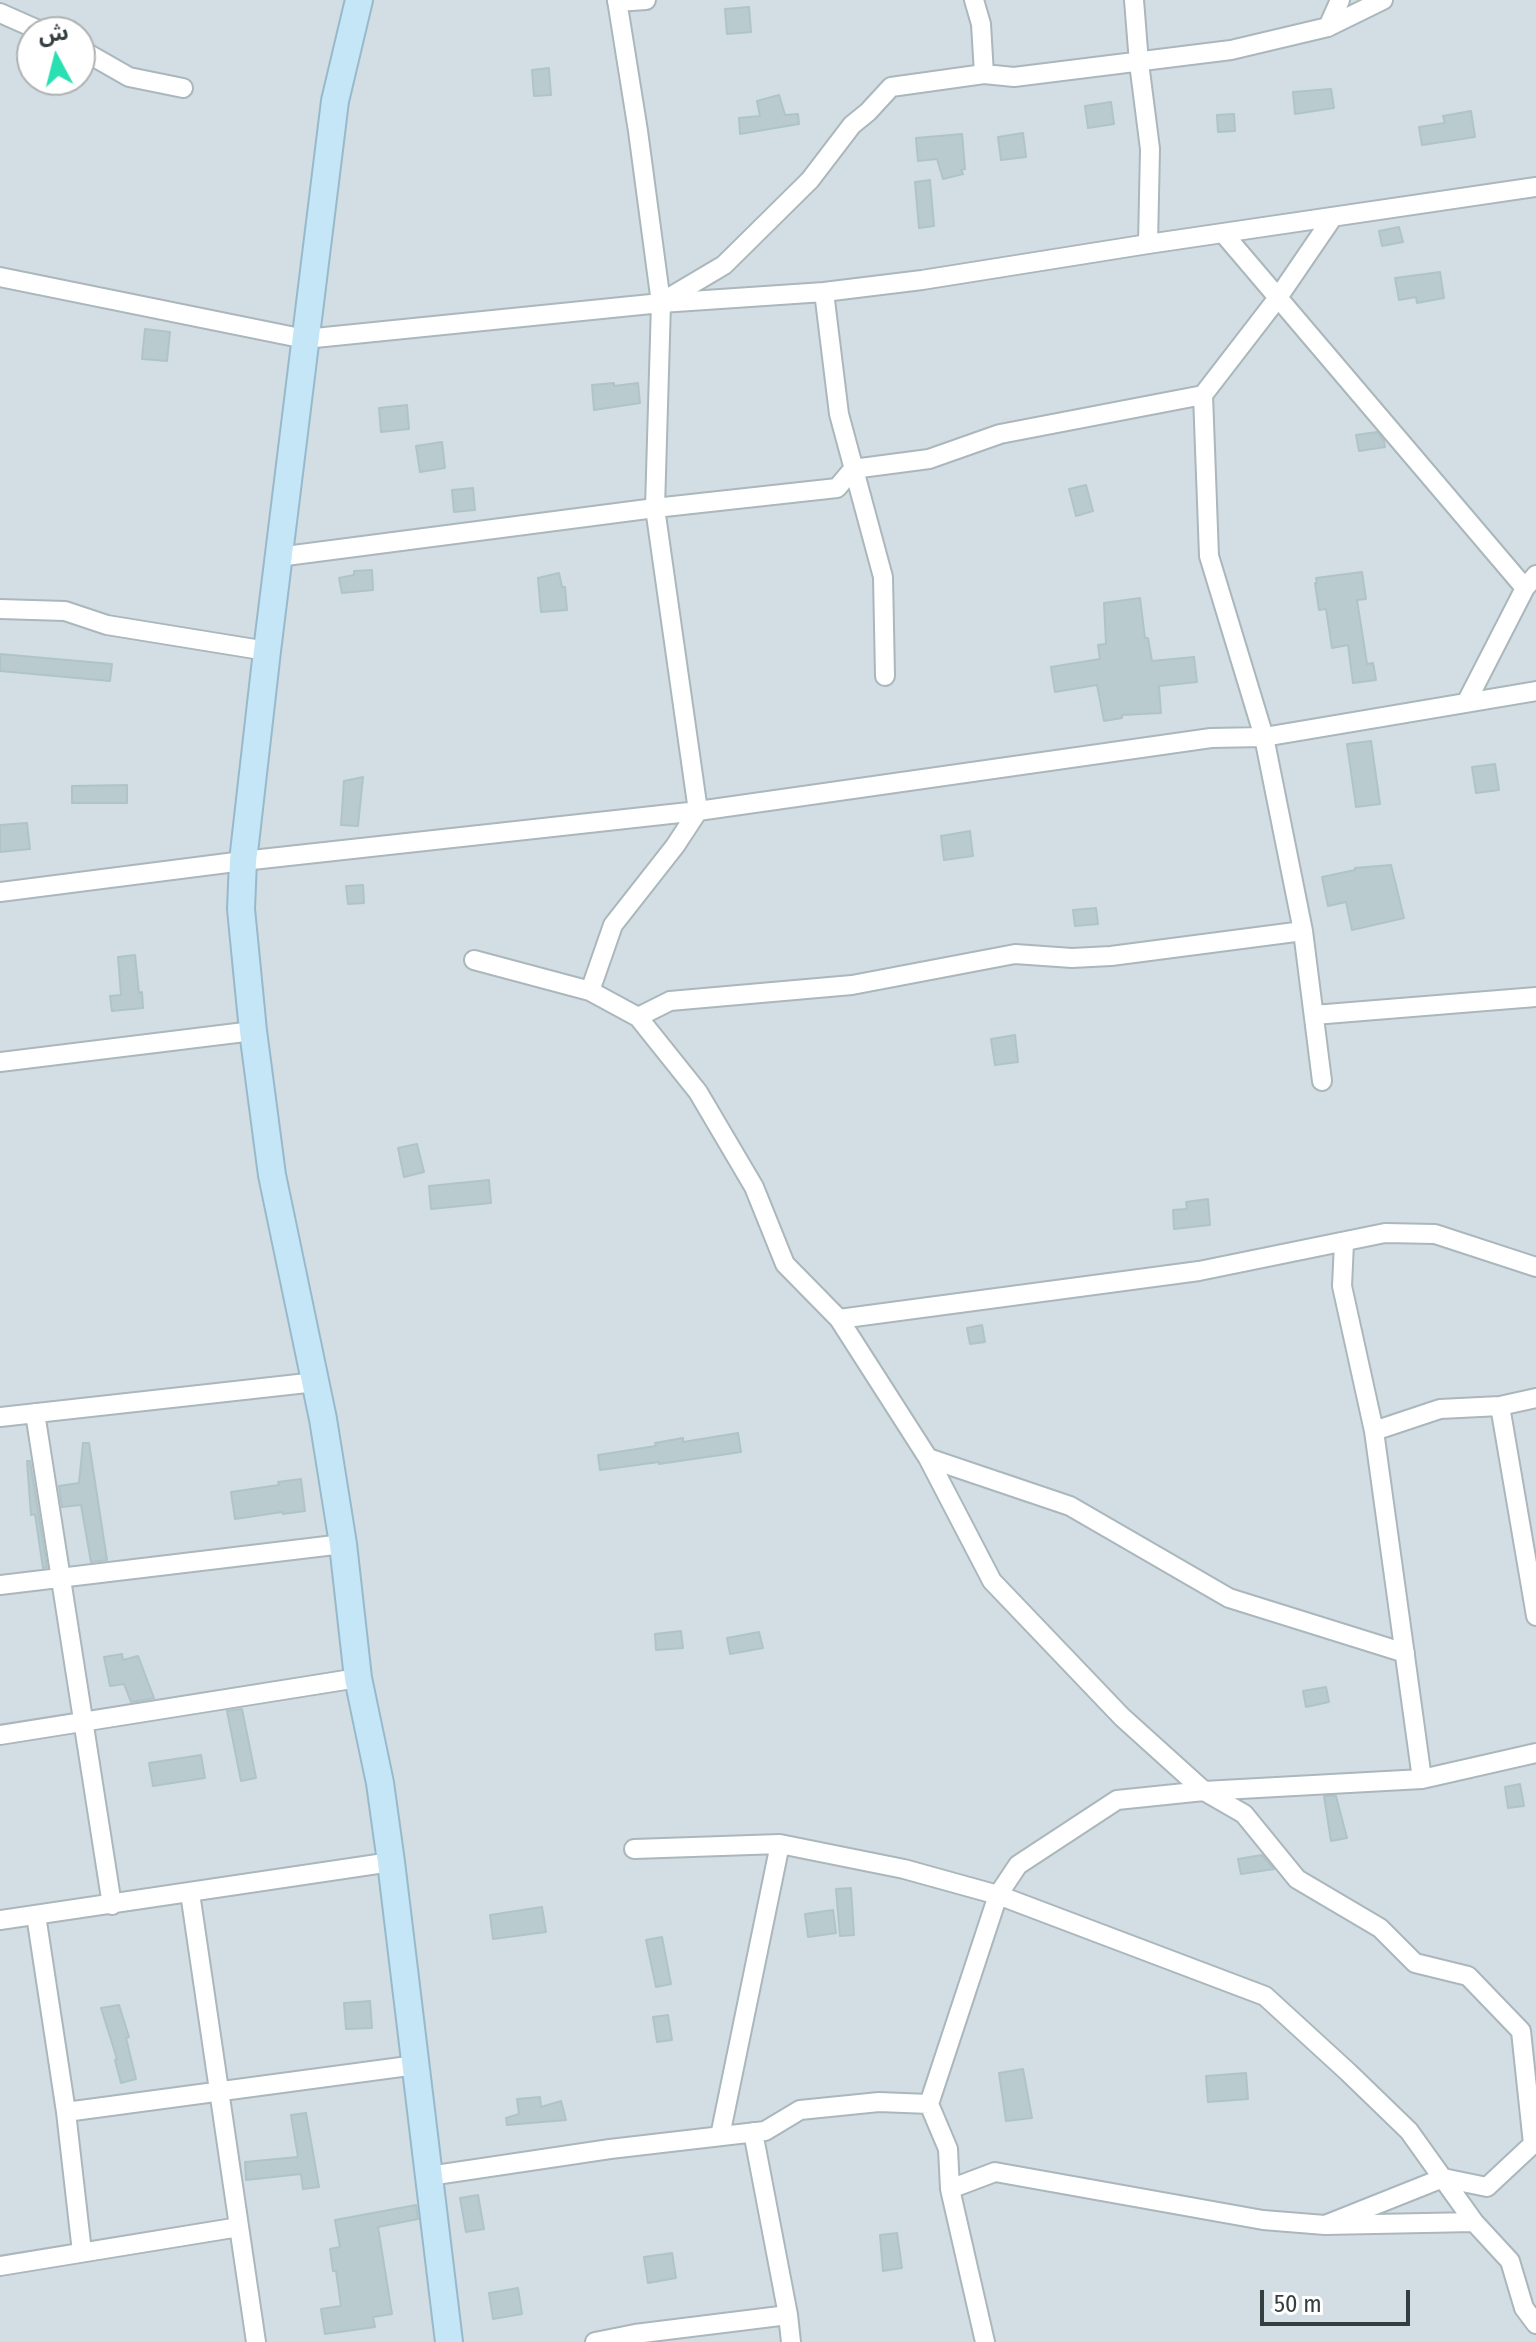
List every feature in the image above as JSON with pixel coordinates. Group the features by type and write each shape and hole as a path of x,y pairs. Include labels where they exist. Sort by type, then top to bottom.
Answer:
{"main road":[{"path":"359,0 335,101 267,651 243,861 241,909 272,1175 316,1382 343,1544 358,1678 380,1783 449,2342"}],"street":[{"path":"590,991 613,925 675,846 698,811 655,508 661,303 617,1 646,0"},
{"path":"974,0 981,24 984,74"},
{"path":"1134,0 1150,149 1148,244"},
{"path":"1328,27 1340,0"},
{"path":"661,303 724,265 810,180 852,125 891,87 984,74 1014,77 1231,50 1328,27 1383,0"},
{"path":"96,58 129,77 183,88"},
{"path":"0,277 305,339 661,303 824,292 922,280 1536,187"},
{"path":"1322,1081 1303,931 1264,737 1209,556 1203,395 1277,299 1333,217"},
{"path":"1223,233 1277,299 1530,582 1467,701"},
{"path":"824,292 839,414 883,577 885,676"},
{"path":"278,557 655,508 837,488 853,469 929,459 1000,434 1203,395"},
{"path":"0,609 65,611 107,625 267,651"},
{"path":"0,892 243,861 698,811 1211,738 1264,737 1536,691"},
{"path":"638,1017 670,1001 852,985 1015,954 1072,958 1111,956 1303,931"},
{"path":"474,960 590,991 638,1017 698,1092 754,1187 785,1264 839,1319 928,1458 992,1581 1122,1717 1204,1791 1244,1814 1297,1879 1380,1928 1415,1963 1468,1976 1521,2031 1533,2144 1487,2187 1443,2178 1325,2225"},
{"path":"1314,1015 1536,997"},
{"path":"0,1062 253,1031"},
{"path":"839,1319 1199,1271 1385,1233 1435,1234 1536,1267"},
{"path":"1344,1243 1342,1286 1374,1431 1422,1779"},
{"path":"0,1417 316,1382"},
{"path":"1374,1431 1440,1409 1500,1406 1536,1398"},
{"path":"1500,1406 1536,1616"},
{"path":"35,1413 112,1905"},
{"path":"928,1458 1070,1506 1229,1598 1405,1653"},
{"path":"0,1585 343,1544"},
{"path":"0,1735 358,1678"},
{"path":"985,2342 950,2189 948,2149 929,2104 998,1895 1018,1865 1117,1800 1204,1791 1422,1779 1536,1753"},
{"path":"720,2136 780,1844"},
{"path":"634,1849 780,1844 904,1869 998,1895 1265,1996 1409,2131 1474,2222 1510,2261 1524,2308 1536,2324"},
{"path":"0,1920 391,1862"},
{"path":"190,1893 256,2342"},
{"path":"36,1915 66,2112 82,2252"},
{"path":"66,2112 416,2065"},
{"path":"429,2176 610,2149 765,2131 800,2110 879,2102 929,2104"},
{"path":"753,2132 791,2342"},
{"path":"950,2189 995,2172 1263,2220 1325,2225 1474,2222"},
{"path":"0,2266 239,2227"},
{"path":"595,2342 788,2315"}],"shaded area":[{"path":"0,0 1536,0 1536,2342 0,2342"}],"building":[{"path":"749,7 751,32 727,34 725,9"},
{"path":"549,68 551,95 534,96 532,70"},
{"path":"1331,89 1334,108 1295,114 1293,92"},
{"path":"779,95 785,115 798,114 799,124 740,134 739,118 760,116 757,101"},
{"path":"1111,102 1114,124 1088,128 1085,106"},
{"path":"1471,111 1475,137 1422,145 1419,127 1445,123 1443,116"},
{"path":"1234,114 1235,131 1218,132 1217,115"},
{"path":"1023,133 1026,157 1001,160 998,137"},
{"path":"962,134 963,174 943,179 937,159 918,161 916,138"},
{"path":"930,180 934,226 919,228 915,182"},
{"path":"1399,227 1403,242 1382,246 1379,231"},
{"path":"1440,272 1444,298 1417,303 1416,297 1399,300 1395,278"},
{"path":"145,329 170,332 167,361 142,359"},
{"path":"614,383 614,386 638,383 640,403 594,410 592,385"},
{"path":"407,405 409,429 381,432 379,408"},
{"path":"1377,432 1385,447 1359,451 1356,435"},
{"path":"442,442 445,468 420,472 416,446"},
{"path":"1086,485 1093,511 1076,516 1069,489"},
{"path":"473,488 475,510 454,512 452,490"},
{"path":"372,570 373,590 342,593 339,578 354,575 354,571"},
{"path":"1362,572 1366,599 1357,600 1367,664 1373,663 1376,680 1353,683 1348,645 1332,648 1326,609 1319,610 1315,583 1316,578"},
{"path":"559,573 562,587 565,587 567,610 541,612 538,578"},
{"path":"1140,598 1145,638 1148,638 1152,661 1194,657 1197,682 1159,686 1161,713 1122,715 1122,718 1104,721 1097,685 1055,692 1051,667 1100,659 1098,645 1106,644 1104,603"},
{"path":"0,654 112,664 110,681 0,671"},
{"path":"1371,741 1380,804 1356,807 1347,744"},
{"path":"1495,764 1499,790 1476,793 1472,767"},
{"path":"363,777 358,826 341,825 344,781"},
{"path":"127,785 127,803 72,803 72,786"},
{"path":"27,823 30,849 0,852 0,825"},
{"path":"970,831 973,856 944,860 941,836"},
{"path":"1391,865 1404,918 1352,930 1346,902 1328,906 1322,877 1355,868"},
{"path":"363,885 364,903 348,904 346,886"},
{"path":"1096,908 1098,924 1075,926 1073,910"},
{"path":"135,955 143,1008 112,1011 110,996 121,995 118,957"},
{"path":"1015,1035 1018,1062 995,1065 991,1039"},
{"path":"417,1144 424,1172 404,1177 398,1148"},
{"path":"489,1180 491,1203 431,1209 429,1186"},
{"path":"1208,1199 1210,1225 1174,1229 1173,1210 1187,1209 1186,1202"},
{"path":"982,1325 985,1342 970,1344 967,1328"},
{"path":"738,1433 741,1452 600,1470 598,1455 656,1446 655,1443 683,1438 683,1442"},
{"path":"83,1443 89,1443 107,1560 91,1562 81,1505 62,1507 59,1486 79,1483"},
{"path":"27,1461 30,1461 47,1567 43,1568 35,1514 31,1515"},
{"path":"301,1479 305,1511 235,1519 231,1492"},
{"path":"681,1631 683,1648 656,1650 655,1634"},
{"path":"759,1632 763,1648 730,1654 727,1638"},
{"path":"122,1654 123,1660 138,1656 154,1698 131,1702 124,1684 110,1686 104,1657"},
{"path":"1326,1687 1329,1702 1306,1707 1303,1691"},
{"path":"242,1709 256,1778 241,1781 227,1711"},
{"path":"201,1755 205,1778 153,1786 149,1763"},
{"path":"1520,1784 1524,1806 1508,1808 1505,1787"},
{"path":"1324,1796 1336,1796 1347,1838 1331,1841"},
{"path":"1262,1855 1274,1869 1241,1874 1238,1859"},
{"path":"851,1888 854,1935 840,1936 836,1889"},
{"path":"542,1907 546,1932 493,1939 490,1915"},
{"path":"833,1910 836,1933 808,1937 805,1914"},
{"path":"662,1937 671,1984 656,1987 646,1940"},
{"path":"370,2001 372,2028 346,2029 344,2003"},
{"path":"119,2005 129,2037 126,2038 136,2079 121,2083 101,2008"},
{"path":"668,2015 672,2040 657,2042 653,2017"},
{"path":"1023,2069 1032,2118 1006,2121 999,2073"},
{"path":"1246,2073 1248,2099 1208,2102 1206,2076"},
{"path":"540,2097 541,2107 561,2101 566,2120 507,2125 506,2118 519,2114 517,2099"},
{"path":"306,2113 319,2187 303,2189 301,2174 246,2180 245,2162 298,2157 291,2115"},
{"path":"478,2195 484,2229 466,2232 460,2198"},
{"path":"416,2205 418,2219 378,2227 392,2314 373,2317 375,2327 325,2334 321,2309 341,2306 330,2249 340,2247 335,2220"},
{"path":"897,2233 902,2268 883,2271 880,2235"},
{"path":"672,2253 676,2278 648,2283 644,2257"},
{"path":"518,2288 522,2314 493,2319 489,2293"}]}
